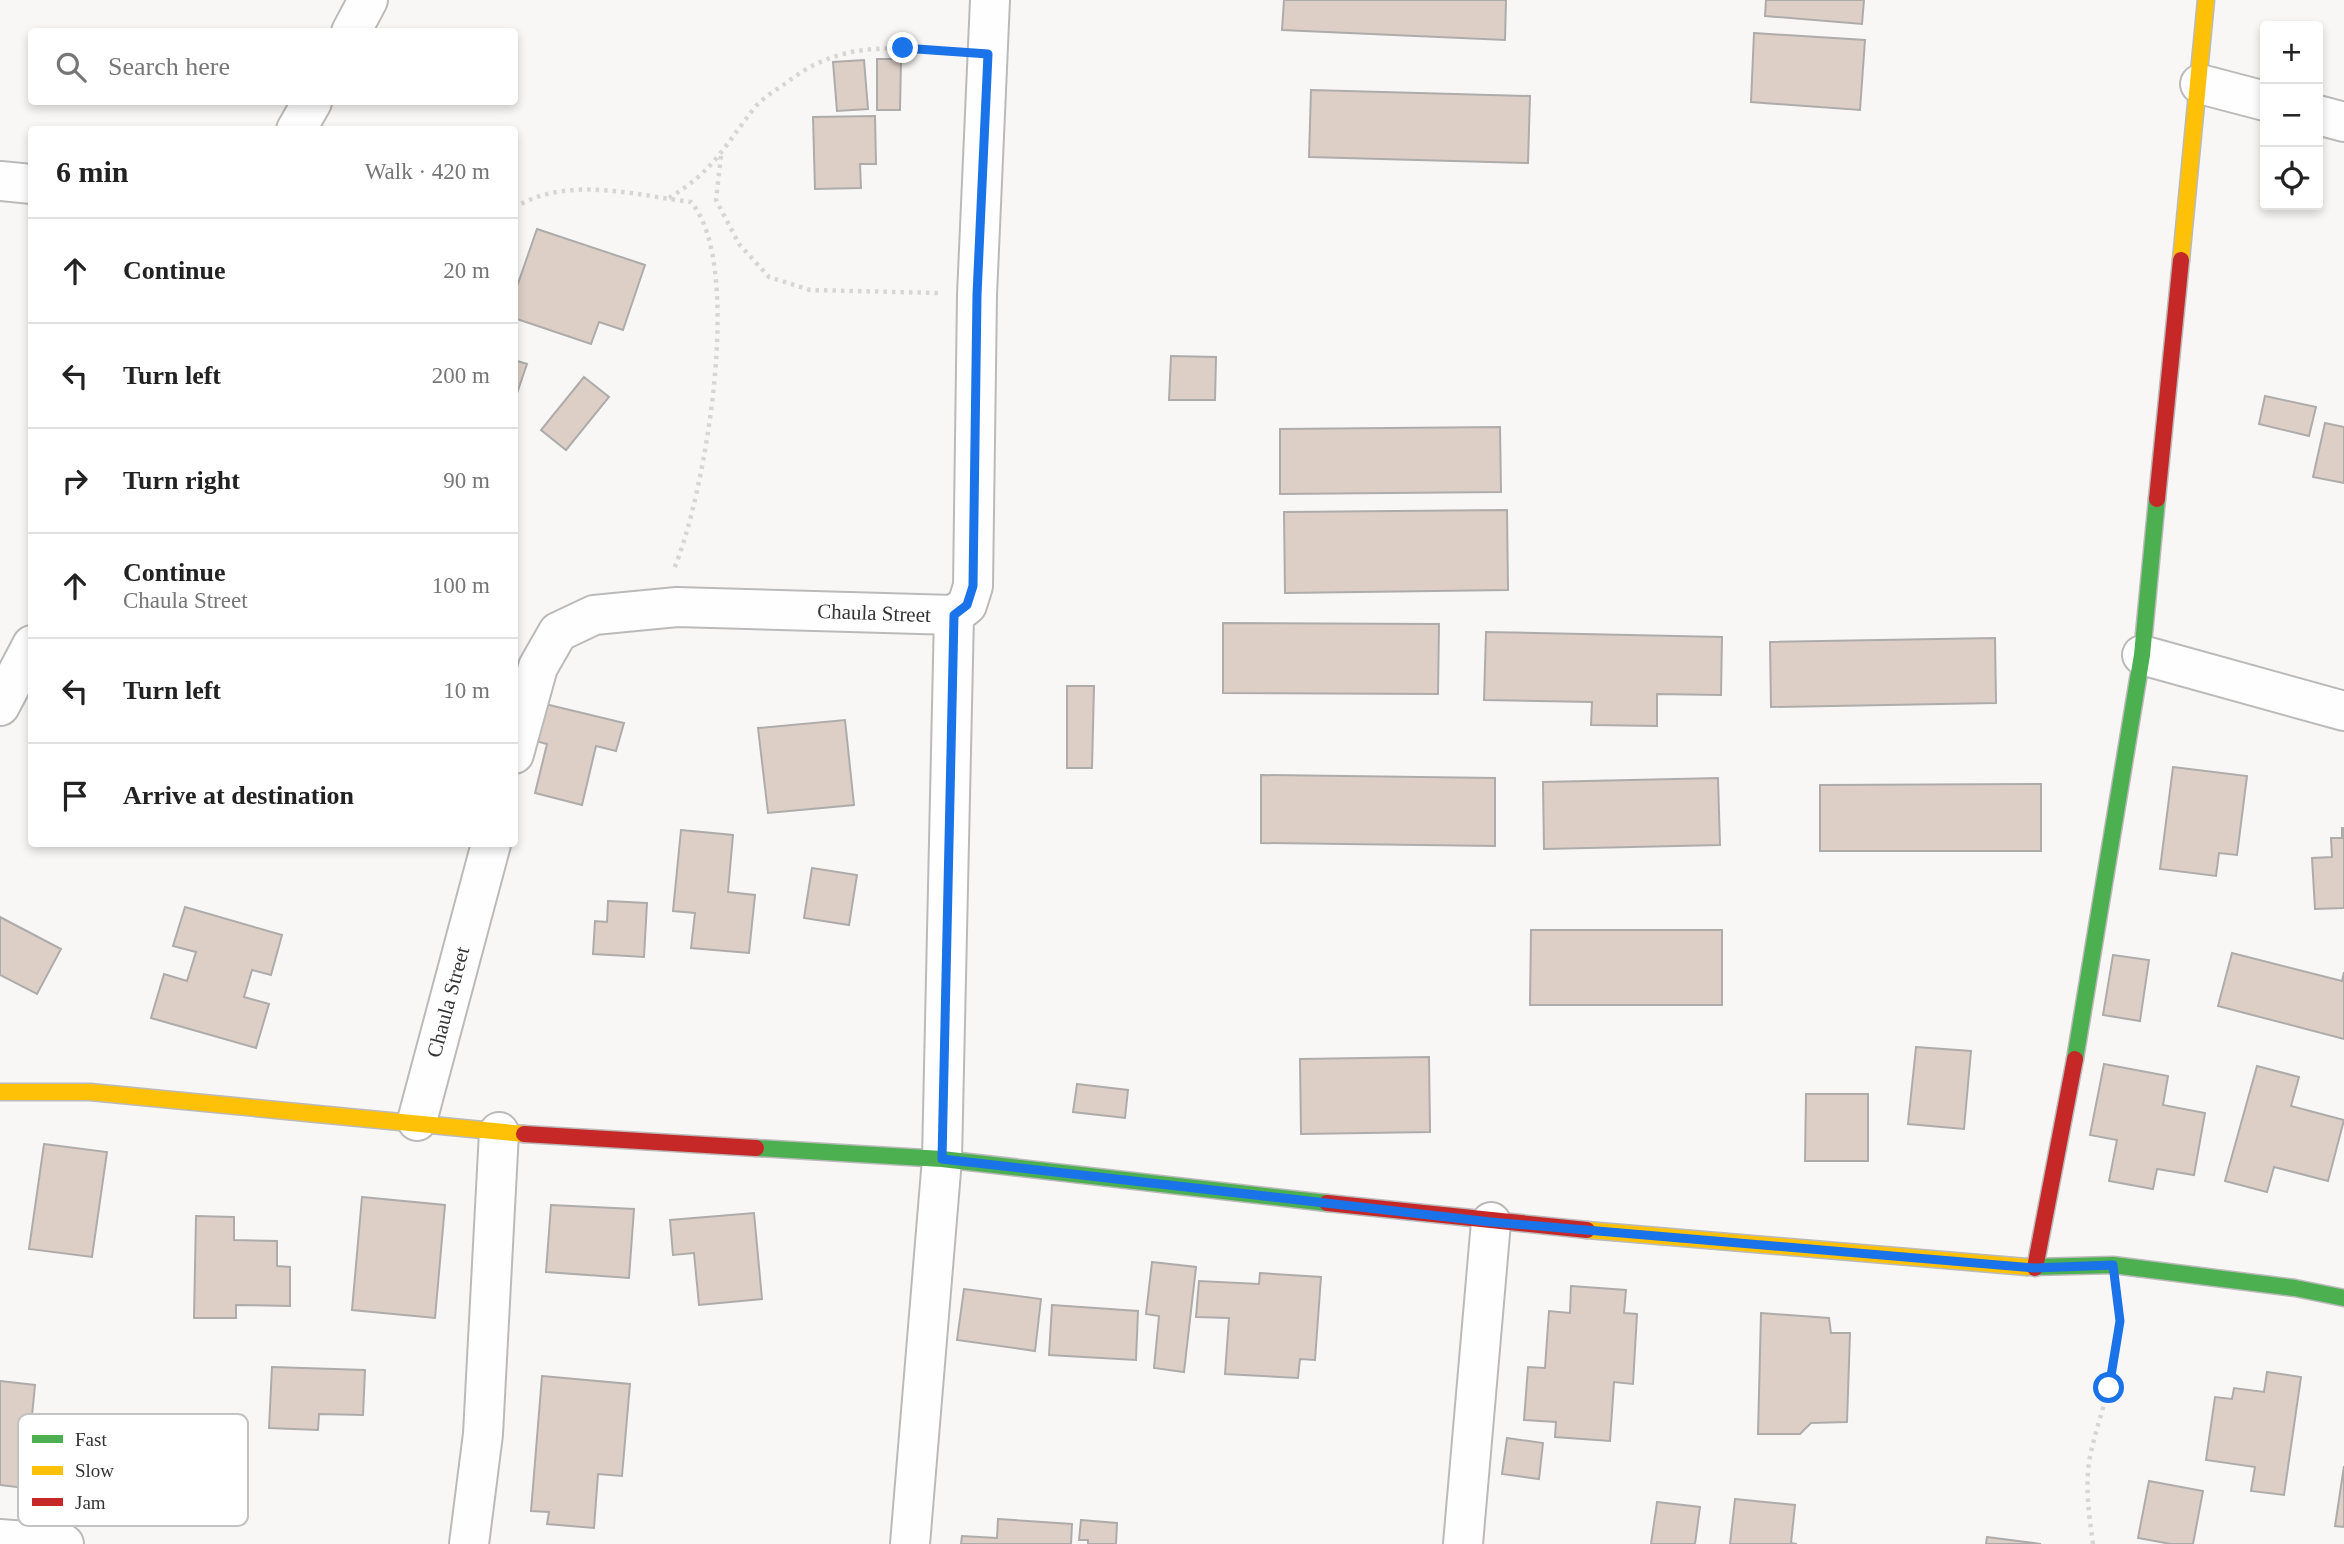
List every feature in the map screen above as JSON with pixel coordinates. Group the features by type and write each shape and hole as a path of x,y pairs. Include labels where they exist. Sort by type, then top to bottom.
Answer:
{"street":[{"path":"353,28 369,0"},
{"name":"Chaula Street","path":"518,740 538,667 558,632 594,615 657,609 954,615 967,605 973,586 977,295 990,0"},
{"path":"2035,1268 2089,986 2142,655 2200,84 2206,0"},
{"path":"2200,84 2260,100"},
{"path":"298,126 310,105"},
{"path":"2323,116 2344,122"},
{"path":"0,181 28,184"},
{"path":"910,1544 942,1159 954,615"},
{"path":"0,706 28,653"},
{"path":"2142,655 2344,711"},
{"name":"Chaula Street","path":"416,1121 490,847"},
{"path":"0,1092 90,1091 416,1121 499,1132 942,1159 1491,1222 2035,1268 2113,1265 2295,1288 2344,1298"},
{"path":"469,1544 483,1434 499,1132"},
{"path":"1463,1544 1491,1222"},
{"path":"0,1539 64,1544"}],"path":[{"path":"668,199 699,181 758,104 807,67 837,55 870,48 988,54"},
{"path":"721,155 716,200 739,244 769,277 810,290 977,295"},
{"path":"518,206 559,190 590,190 691,202 703,215 710,238 719,342 708,435 684,545 657,609"},
{"path":"2092,1544 2087,1483 2090,1454 2109,1388 2120,1321 2113,1265"}],"building":[{"path":"1284,0 1506,0 1505,40 1282,30"},
{"path":"1766,0 1864,0 1862,24 1765,16"},
{"path":"1754,33 1865,40 1860,110 1751,102"},
{"path":"877,59 901,59 900,110 877,110"},
{"path":"864,60 868,109 837,111 833,62"},
{"path":"1311,90 1530,96 1528,163 1309,157"},
{"path":"875,116 876,164 860,164 861,188 815,189 813,117"},
{"path":"537,229 645,265 623,330 599,322 591,344 518,319 518,284"},
{"path":"1171,356 1216,357 1215,400 1169,400"},
{"path":"518,361 527,364 518,390"},
{"path":"584,377 609,397 566,450 541,430"},
{"path":"2265,396 2316,407 2309,436 2259,424"},
{"path":"2325,423 2344,427 2344,483 2313,477"},
{"path":"1500,427 1501,492 1280,494 1280,429"},
{"path":"1507,510 1508,590 1285,593 1284,512"},
{"path":"1223,623 1439,624 1438,694 1223,693"},
{"path":"1486,632 1722,637 1721,695 1657,694 1657,726 1591,725 1592,702 1484,700"},
{"path":"1995,638 1996,703 1771,707 1770,642"},
{"path":"1067,686 1094,686 1092,768 1067,768"},
{"path":"541,703 624,723 616,751 596,746 582,805 535,793 547,744 532,740"},
{"path":"845,720 854,805 768,813 758,728"},
{"path":"2173,767 2247,776 2237,855 2219,853 2216,876 2160,869"},
{"path":"1261,775 1495,778 1495,846 1261,843"},
{"path":"1718,778 1720,845 1544,849 1543,782"},
{"path":"2041,784 2041,851 1820,851 1820,785"},
{"path":"2342,828 2344,908 2315,909 2312,858 2332,857 2331,838 2342,838"},
{"path":"681,830 733,835 728,892 755,895 749,953 691,948 695,913 673,911"},
{"path":"812,868 857,875 849,925 804,918"},
{"path":"608,901 647,903 644,957 593,954 595,921 607,922"},
{"path":"185,907 282,935 271,975 252,970 244,997 269,1004 256,1048 151,1018 164,974 187,981 196,952 173,946"},
{"path":"0,917 61,949 37,994 0,975"},
{"path":"1531,930 1722,930 1722,1005 1530,1005"},
{"path":"2232,953 2342,981 2344,972 2344,1039 2218,1006"},
{"path":"2113,955 2149,960 2140,1021 2103,1015"},
{"path":"1916,1047 1971,1051 1964,1129 1908,1124"},
{"path":"1429,1057 1430,1132 1301,1134 1300,1059"},
{"path":"2104,1064 2168,1076 2163,1105 2205,1113 2194,1175 2157,1169 2153,1189 2109,1181 2117,1140 2090,1135"},
{"path":"2257,1066 2299,1077 2291,1106 2344,1120 2328,1181 2274,1167 2267,1192 2225,1181"},
{"path":"1077,1084 1128,1090 1125,1118 1073,1112"},
{"path":"1806,1094 1868,1094 1868,1161 1805,1161"},
{"path":"44,1144 107,1152 92,1257 29,1249"},
{"path":"362,1197 445,1205 435,1318 352,1310"},
{"path":"551,1205 634,1209 629,1278 546,1272"},
{"path":"754,1213 762,1299 699,1305 694,1253 673,1255 670,1220"},
{"path":"196,1216 234,1217 234,1240 277,1241 277,1266 290,1267 290,1306 236,1305 236,1318 194,1318"},
{"path":"1152,1262 1196,1267 1184,1372 1154,1368 1159,1316 1146,1314"},
{"path":"1260,1273 1321,1277 1315,1360 1300,1359 1298,1378 1225,1374 1229,1318 1196,1317 1199,1281 1259,1284"},
{"path":"1571,1286 1626,1290 1624,1313 1637,1314 1633,1384 1614,1382 1610,1441 1555,1437 1556,1422 1524,1420 1528,1367 1545,1368 1549,1311 1570,1313"},
{"path":"964,1289 1041,1299 1035,1351 957,1340"},
{"path":"1052,1305 1138,1311 1136,1360 1049,1355"},
{"path":"1761,1313 1829,1318 1831,1333 1850,1333 1847,1422 1811,1423 1800,1434 1758,1434"},
{"path":"272,1367 365,1370 363,1415 319,1414 318,1430 269,1428"},
{"path":"2267,1372 2301,1377 2284,1495 2251,1491 2255,1467 2206,1460 2215,1397 2232,1399 2234,1388 2264,1392"},
{"path":"542,1376 630,1384 622,1476 598,1474 594,1528 547,1524 549,1512 531,1511"},
{"path":"0,1381 35,1385 32,1414 18,1414 18,1487 0,1485"},
{"path":"1507,1438 1543,1443 1539,1479 1502,1474"},
{"path":"2344,1466 2344,1527 2335,1526"},
{"path":"2149,1481 2203,1491 2193,1544 2171,1544 2138,1538"},
{"path":"1735,1499 1795,1505 1791,1543 1797,1544 1730,1544"},
{"path":"1657,1502 1700,1507 1695,1544 1651,1544"},
{"path":"998,1519 1072,1524 1071,1544 961,1544 962,1536 997,1538"},
{"path":"1081,1520 1117,1523 1116,1544 1088,1544 1088,1540 1079,1540"},
{"path":"1987,1537 2041,1544 1986,1544"}],"traffic: fast":[{"path":"2075,1059 2142,655 2157,499"},
{"path":"756,1148 942,1159 1327,1203"},
{"path":"2027,1267 2113,1265 2295,1288 2344,1298"}],"traffic: slow":[{"path":"2181,260 2206,0"},
{"path":"0,1092 90,1092 524,1134"},
{"path":"1587,1230 2027,1267"}],"traffic: jam":[{"path":"2157,499 2181,260"},
{"path":"2035,1268 2075,1059"},
{"path":"524,1134 756,1148"},
{"path":"1327,1203 1587,1230"}],"route":[{"path":"903,48 988,54 977,295 973,586 967,605 954,615 942,1159 1491,1222 1843,1254 2035,1268 2113,1265 2120,1321 2109,1388"}]}
